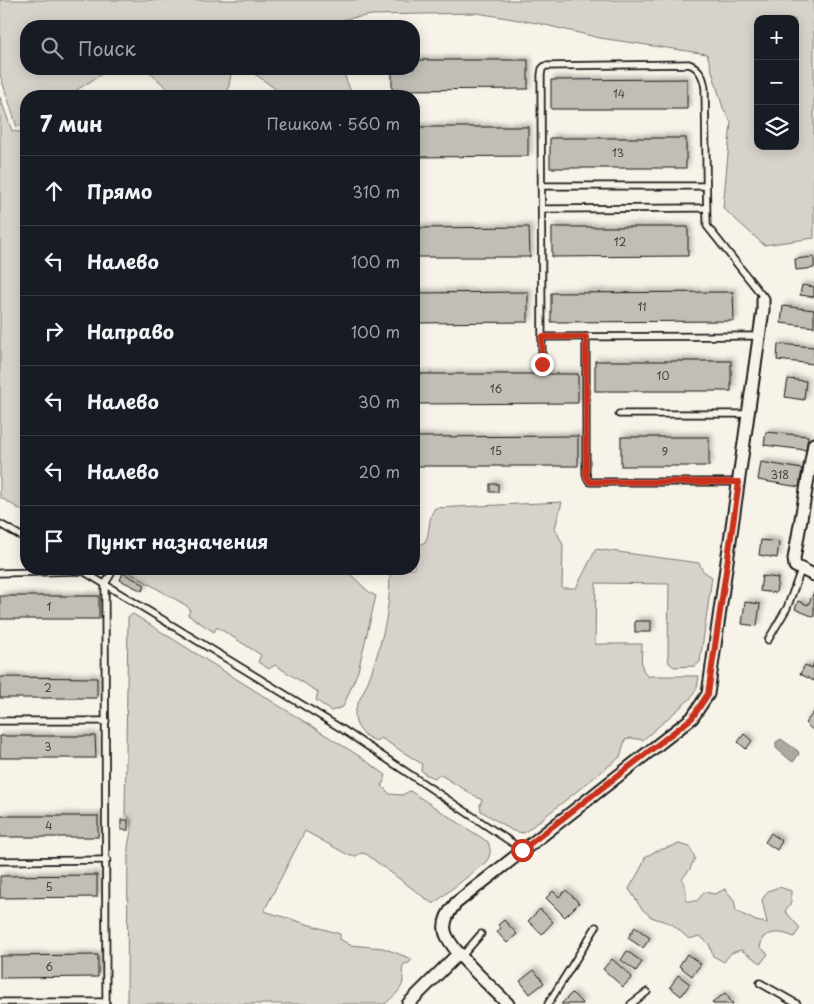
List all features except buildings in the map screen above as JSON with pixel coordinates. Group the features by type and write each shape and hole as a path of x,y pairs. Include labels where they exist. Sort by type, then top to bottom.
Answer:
{"street":[{"path":"508,1004 460,955 448,939 445,921 456,903 692,718 708,694 760,336 763,299"},
{"path":"814,444 794,551 796,566 814,575"},
{"path":"408,1004 460,955"}],"lane":[{"path":"542,364 541,75 542,69 545,66 680,64 694,66 704,82 706,220 710,232 761,294 763,299"},
{"path":"541,186 705,186"},
{"path":"542,209 706,208"},
{"path":"542,337 760,336"},
{"path":"586,337 586,473 590,482 739,482"},
{"path":"619,414 748,414"},
{"path":"0,524 20,536"},
{"path":"768,640 787,608 801,570"},
{"path":"0,573 20,572"},
{"path":"90,575 342,729 522,850"},
{"path":"0,1002 106,1003 105,584 110,575"},
{"path":"0,721 106,721"},
{"path":"0,861 106,860"},
{"path":"548,1004 596,927"},
{"path":"460,955 482,934"},
{"path":"760,983 797,1004"},
{"path":"631,1004 647,992"}],"shaded area":[{"path":"0,0 814,0 814,238 764,245 723,208 731,122 723,108 707,54 600,38 537,23 477,13 372,15 343,20 20,20 20,75 100,75 77,90 20,90 20,125 17,127 0,75"},
{"path":"152,75 231,75 228,90 169,90"},
{"path":"256,75 344,75 350,90 277,90"},
{"path":"0,97 12,131 20,132 20,509 0,497"},
{"path":"562,502 555,528 563,545 562,588 576,588 596,549 699,563 703,571 712,577 700,662 695,666 674,667 669,663 669,584 596,583 595,644 642,644 642,665 647,676 699,676 697,688 691,698 643,740 631,738 625,740 620,757 524,833 513,831 481,811 480,805 482,800 439,774 435,778 425,774 421,770 422,764 381,738 376,741 368,737 357,725 355,713 357,705 367,684 384,629 390,575 420,575 420,545 425,542 431,516 435,508"},
{"path":"133,575 351,575 370,593 376,596 358,671 343,707 331,711 316,700 318,692 275,665 269,669 258,662 261,655 217,627 214,632 188,615 190,610 187,606"},
{"path":"133,614 359,756 386,775 382,786 390,794 402,795 410,791 488,842 490,852 486,862 433,904 366,854 361,853 356,856 350,856 305,831 264,911 340,934 340,939 350,945 383,948 412,959 403,966 401,988 385,1004 127,1004 128,848 131,825 125,814 128,617"},
{"path":"781,739 798,751 799,754 794,761 791,761 776,748 776,742"},
{"path":"679,844 690,847 695,858 690,869 682,879 686,889 686,901 697,901 704,892 715,894 725,889 734,900 736,911 756,921 767,923 762,900 768,891 779,887 791,891 791,903 785,911 800,928 794,937 778,933 763,937 760,947 768,954 761,963 741,950 731,953 724,962 713,956 709,944 700,936 689,939 672,924 651,917 642,909 629,889 645,857 656,851"}],"route":[{"path":"522,850 692,718 708,694 739,482 590,482 586,473 586,337 542,337 542,364"}]}
